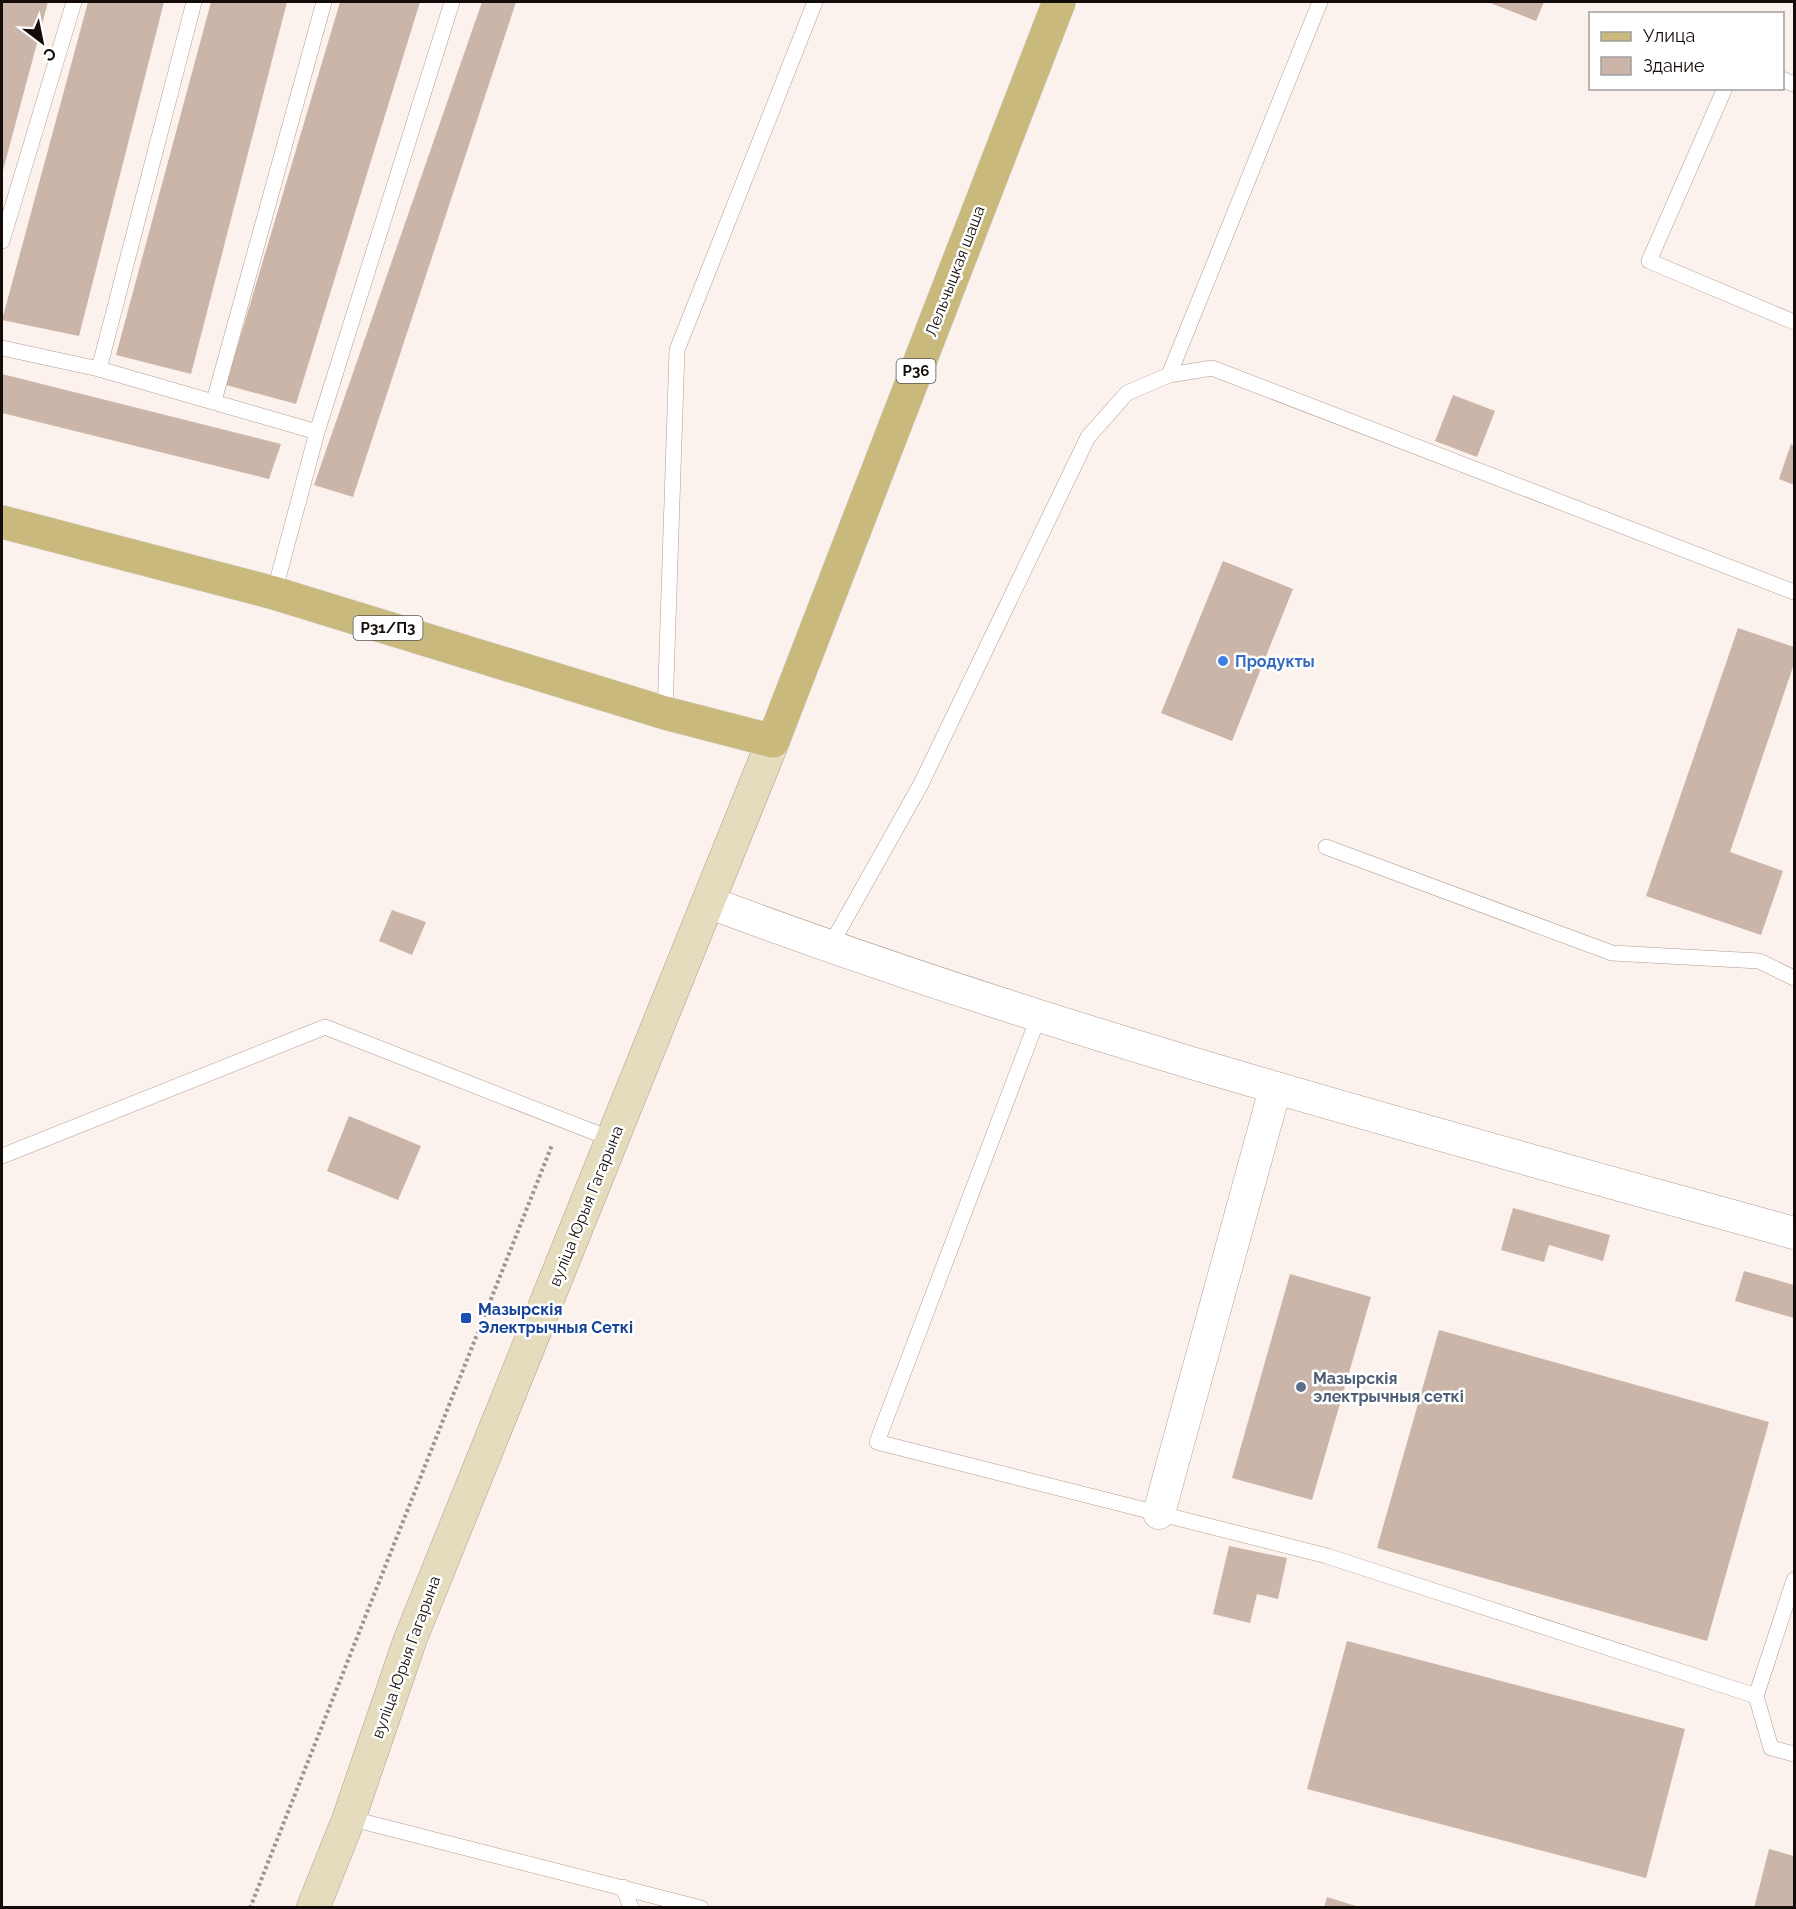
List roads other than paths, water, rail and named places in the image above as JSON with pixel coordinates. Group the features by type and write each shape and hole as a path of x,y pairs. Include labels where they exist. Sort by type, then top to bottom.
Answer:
{"main road":[{"name":"Лельчыцкая шаша","path":"773,741 1059,2"},
{"name":"Р31/П3","path":"2,522 274,593 665,712 773,741"},
{"name":"вуліца Юрыя Гагарына","path":"313,1908 349,1818 410,1640 614,1140 773,741"}],"street":[{"path":"708,902 829,948 1038,1018 1275,1089 1794,1233"},
{"path":"1159,1513 1275,1089"}],"lane":[{"path":"2,241 74,2"},
{"path":"99,369 194,2"},
{"path":"214,401 324,2"},
{"path":"274,593 317,432 452,2"},
{"path":"665,712 677,350 815,2"},
{"path":"1169,375 1320,2"},
{"path":"1724,90 1649,261 1794,322"},
{"path":"2,348 99,369 317,432"},
{"path":"829,948 921,784 1088,437 1126,393 1169,375 1212,368 1794,592"},
{"path":"1326,847 1612,952 1759,960 1794,978"},
{"path":"1038,1018 877,1442 1327,1556 1756,1696"},
{"path":"2,1155 325,1027 614,1140"},
{"path":"1794,1580 1756,1696 1771,1748 1794,1754"},
{"path":"349,1818 701,1908"},
{"path":"623,1887 632,1908"}],"place":[{"name":"Продукты","path":"1223,661"},
{"name":"Мазырскія Электрычныя Сеткі","path":"466,1318"},
{"name":"Мазырскія электрычныя сеткі","path":"1301,1387"}]}
